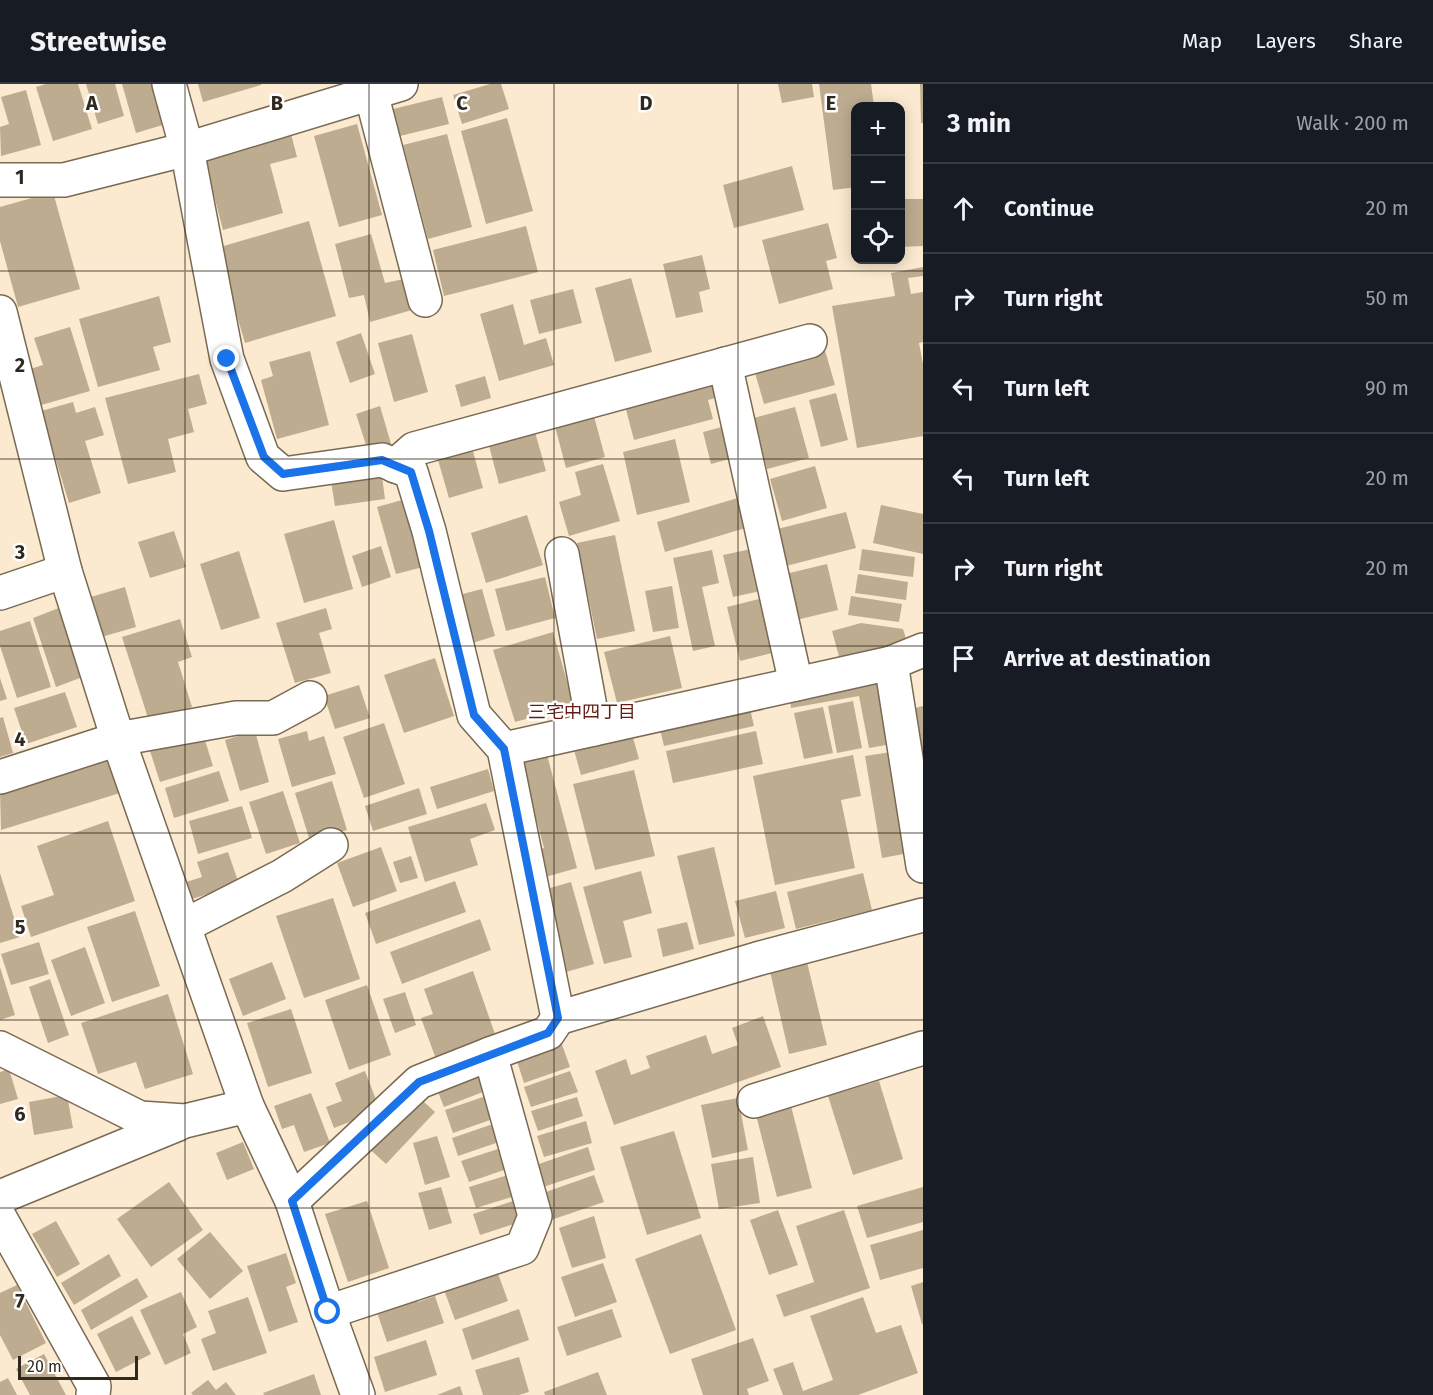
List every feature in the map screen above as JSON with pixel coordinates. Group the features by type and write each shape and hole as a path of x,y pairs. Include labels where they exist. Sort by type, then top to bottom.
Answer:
{"street":[{"path":"169,84 187,149 227,359 264,457 283,474 382,460 411,472 429,531 474,715 504,749 558,1018"},
{"path":"0,180 64,180 187,149 386,89 425,300"},
{"path":"0,312 65,571 118,739 247,1106 292,1201 358,1395"},
{"path":"395,466 414,449 810,341"},
{"path":"725,364 796,684"},
{"path":"562,554 594,729"},
{"path":"0,593 65,571"},
{"path":"504,749 891,663 923,650"},
{"path":"891,663 923,866"},
{"path":"0,777 118,739 236,718 273,718 310,698"},
{"path":"184,926 282,876 331,845"},
{"path":"292,1201 419,1082 548,1033 558,1018 757,959 923,915"},
{"path":"0,1048 140,1118 185,1121"},
{"path":"754,1101 923,1048"},
{"path":"328,1312 522,1248 535,1216 490,1054"},
{"path":"0,1197 185,1121 247,1106"},
{"path":"0,1218 94,1386 93,1395"}],"building":[{"path":"46,84 78,84 92,129 53,141 36,87"},
{"path":"86,84 115,84 124,116 98,124"},
{"path":"122,84 154,84 166,124 136,133"},
{"path":"198,84 261,84 261,85 203,102"},
{"path":"490,84 501,84 509,109 462,124 453,95"},
{"path":"778,84 812,84 814,97 782,103"},
{"path":"819,84 871,84 873,102 851,102 851,188 833,190"},
{"path":"920,84 923,84 923,123 921,123"},
{"path":"26,90 41,145 1,156 0,127 9,124 1,97"},
{"path":"442,97 449,124 400,136 393,109"},
{"path":"507,118 533,211 486,224 461,131"},
{"path":"357,124 382,215 339,227 314,136"},
{"path":"290,130 297,157 270,164 283,213 223,230 203,153"},
{"path":"447,134 472,227 428,239 403,145"},
{"path":"792,166 804,210 734,228 723,185"},
{"path":"53,192 80,289 18,307 0,241 0,207"},
{"path":"905,199 923,199 923,246 905,247"},
{"path":"309,221 336,316 245,343 217,248"},
{"path":"828,223 837,258 826,261 833,289 779,304 762,240"},
{"path":"526,226 538,272 444,296 433,250"},
{"path":"371,234 385,283 404,279 412,310 370,322 364,295 349,298 335,244"},
{"path":"702,255 710,289 699,292 703,312 676,318 663,264"},
{"path":"923,267 923,276 908,278 911,294 923,292 923,342 919,343 923,364 923,436 857,448 832,306 895,296 891,273"},
{"path":"631,278 652,352 615,362 595,288"},
{"path":"573,289 582,323 539,334 530,300"},
{"path":"159,296 171,342 153,347 160,370 98,387 79,319"},
{"path":"513,304 524,345 546,338 554,365 499,381 480,314"},
{"path":"70,327 90,391 38,406 27,370 43,365 34,338"},
{"path":"361,333 375,374 350,383 336,342"},
{"path":"412,334 428,392 394,402 378,343"},
{"path":"824,347 835,385 764,404 753,366"},
{"path":"310,351 329,425 277,439 261,380 273,376 269,362"},
{"path":"199,374 207,404 188,409 194,432 168,439 176,472 128,484 105,398"},
{"path":"485,376 491,398 461,407 455,385"},
{"path":"714,378 719,397 708,400 713,419 634,440 624,402"},
{"path":"836,393 848,440 821,447 809,400"},
{"path":"73,402 76,413 95,407 104,435 85,441 101,493 69,503 41,411"},
{"path":"380,406 391,444 368,451 356,414"},
{"path":"795,407 809,458 767,469 754,418"},
{"path":"592,409 605,457 566,468 553,419"},
{"path":"533,425 546,471 499,484 487,438"},
{"path":"726,426 733,458 711,464 703,432"},
{"path":"675,439 690,502 637,515 623,452"},
{"path":"471,444 483,488 449,498 436,453"},
{"path":"603,464 620,521 569,536 559,502 581,495 575,472"},
{"path":"815,466 827,508 782,521 770,479"},
{"path":"381,469 385,499 335,506 330,475"},
{"path":"741,497 749,527 665,552 657,522"},
{"path":"409,498 427,566 396,574 377,507"},
{"path":"881,505 923,514 923,554 873,543"},
{"path":"846,512 856,548 782,567 773,530"},
{"path":"527,515 543,565 486,583 471,533"},
{"path":"334,520 353,589 304,603 284,534"},
{"path":"174,531 186,567 150,578 138,542"},
{"path":"615,535 635,631 597,639 577,543"},
{"path":"381,546 391,577 362,587 352,556"},
{"path":"756,548 765,590 733,597 723,555"},
{"path":"862,549 915,557 913,577 859,570"},
{"path":"712,550 719,583 702,587 715,646 693,651 673,558"},
{"path":"239,551 260,618 221,630 200,564"},
{"path":"827,564 838,610 792,621 781,575"},
{"path":"858,574 908,582 906,600 855,593"},
{"path":"545,577 555,618 506,631 495,589"},
{"path":"672,586 679,628 653,632 645,591"},
{"path":"125,587 136,627 98,638 87,598"},
{"path":"482,589 495,636 469,644 455,596"},
{"path":"851,596 902,604 899,622 848,615"},
{"path":"763,598 776,652 740,661 727,607"},
{"path":"64,606 88,675 56,687 33,618"},
{"path":"326,608 332,629 319,633 331,673 295,683 276,623"},
{"path":"180,619 192,657 178,662 192,707 149,721 122,637"},
{"path":"30,621 51,687 17,698 0,646 0,631"},
{"path":"861,623 903,629 907,642 840,660 832,631"},
{"path":"553,632 574,706 515,722 493,650"},
{"path":"670,636 682,688 617,703 604,652"},
{"path":"435,658 454,716 404,733 384,675"},
{"path":"879,677 892,744 869,748 859,696 791,708 789,693"},
{"path":"0,678 7,699 0,701"},
{"path":"359,685 370,718 335,729 324,696"},
{"path":"65,692 77,727 26,744 14,708"},
{"path":"748,700 754,726 664,746 658,721"},
{"path":"853,701 862,748 837,753 828,706"},
{"path":"923,706 923,784 907,710"},
{"path":"823,707 833,753 804,759 794,713"},
{"path":"3,717 13,753 0,757 0,718"},
{"path":"384,723 405,784 364,798 343,737"},
{"path":"630,727 639,759 581,775 572,743"},
{"path":"255,731 269,782 240,791 225,740"},
{"path":"307,731 309,741 324,736 336,774 292,787 278,739"},
{"path":"756,731 763,764 673,783 666,751"},
{"path":"203,734 213,766 160,782 150,751"},
{"path":"546,751 577,868 542,878 535,851 544,848 520,758"},
{"path":"891,752 909,853 882,858 865,756"},
{"path":"853,755 861,796 841,800 855,868 775,885 753,776"},
{"path":"109,757 120,793 1,830 0,790"},
{"path":"488,769 494,791 437,809 430,787"},
{"path":"634,770 655,856 595,870 573,784"},
{"path":"219,771 229,801 174,818 165,788"},
{"path":"332,781 347,830 310,841 295,793"},
{"path":"419,788 427,814 373,831 365,806"},
{"path":"283,791 300,843 266,854 249,802"},
{"path":"486,803 495,830 470,839 478,865 425,882 408,827"},
{"path":"242,806 252,838 198,854 189,821"},
{"path":"108,821 135,901 31,937 21,906 54,895 37,846"},
{"path":"381,847 397,891 353,907 337,863"},
{"path":"714,847 735,936 699,945 677,856"},
{"path":"228,852 239,884 189,900 183,883 202,877 197,862"},
{"path":"411,856 418,878 400,883 393,862"},
{"path":"641,871 652,913 623,921 632,957 604,964 583,887"},
{"path":"0,873 20,937 0,943"},
{"path":"863,873 872,910 796,929 787,892"},
{"path":"455,881 466,912 376,944 365,913"},
{"path":"571,882 594,964 566,972 543,890"},
{"path":"776,891 785,928 745,938 735,901"},
{"path":"333,898 360,979 304,998 276,916"},
{"path":"135,911 160,986 112,1002 87,927"},
{"path":"480,919 491,950 402,984 390,952"},
{"path":"687,922 694,949 663,957 657,929"},
{"path":"39,942 49,974 11,985 1,954"},
{"path":"85,947 105,1003 71,1016 51,960"},
{"path":"806,958 827,1045 789,1054 769,967"},
{"path":"272,962 286,999 243,1016 229,979"},
{"path":"0,967 15,1015 0,1020"},
{"path":"473,971 496,1037 436,1059 421,1018 433,1014 424,989"},
{"path":"50,979 69,1035 48,1043 29,987"},
{"path":"367,985 391,1055 349,1070 325,1000"},
{"path":"405,992 416,1025 395,1033 383,999"},
{"path":"168,994 193,1074 145,1089 136,1062 98,1074 81,1023"},
{"path":"291,1009 312,1073 268,1087 247,1023"},
{"path":"763,1016 781,1067 614,1125 595,1071 626,1059 631,1075 650,1068 646,1056 706,1035 712,1054 738,1045 732,1028"},
{"path":"560,1039 570,1067 524,1083 515,1055"},
{"path":"9,1069 18,1099 0,1104 0,1072"},
{"path":"480,1069 488,1090 444,1107 436,1087"},
{"path":"365,1071 380,1110 334,1128 326,1107 342,1101 335,1083"},
{"path":"570,1071 578,1092 531,1107 524,1087"},
{"path":"879,1081 903,1159 853,1175 828,1096"},
{"path":"311,1093 330,1143 304,1152 294,1125 282,1129 274,1106"},
{"path":"414,1093 435,1112 386,1164 364,1144"},
{"path":"67,1095 73,1128 34,1135 29,1102"},
{"path":"486,1096 493,1119 453,1133 445,1110"},
{"path":"577,1097 583,1116 538,1131 531,1111"},
{"path":"738,1098 748,1150 712,1158 701,1105"},
{"path":"791,1106 812,1188 777,1197 756,1115"},
{"path":"586,1121 592,1143 544,1157 537,1136"},
{"path":"493,1124 499,1142 458,1156 452,1138"},
{"path":"674,1131 701,1218 647,1235 620,1147"},
{"path":"437,1136 450,1177 425,1185 413,1143"},
{"path":"243,1142 254,1169 227,1180 216,1153"},
{"path":"588,1147 595,1170 543,1187 536,1165"},
{"path":"501,1148 507,1169 469,1182 461,1161"},
{"path":"753,1157 760,1203 719,1209 711,1164"},
{"path":"508,1175 515,1196 476,1208 469,1187"},
{"path":"594,1175 604,1202 551,1220 543,1193"},
{"path":"169,1182 203,1230 151,1267 117,1219"},
{"path":"441,1187 452,1223 429,1230 418,1193"},
{"path":"923,1187 923,1222 867,1238 857,1206"},
{"path":"367,1201 389,1268 348,1282 325,1214"},
{"path":"513,1201 520,1222 480,1235 473,1214"},
{"path":"778,1210 798,1265 769,1275 750,1220"},
{"path":"844,1210 870,1288 784,1317 776,1295 814,1282 796,1226"},
{"path":"594,1216 606,1258 572,1268 559,1228"},
{"path":"56,1221 80,1264 57,1277 32,1234"},
{"path":"923,1230 923,1268 880,1280 870,1245"},
{"path":"210,1232 243,1271 210,1299 177,1259"},
{"path":"701,1234 736,1330 670,1354 635,1259"},
{"path":"286,1253 296,1283 286,1287 298,1322 269,1332 247,1266"},
{"path":"109,1254 121,1276 74,1305 61,1283"},
{"path":"603,1263 617,1302 575,1317 561,1277"},
{"path":"496,1268 508,1301 455,1320 443,1287"},
{"path":"137,1278 148,1297 91,1330 81,1310"},
{"path":"923,1282 923,1324 922,1324 911,1286"},
{"path":"17,1285 46,1343 13,1360 0,1335 0,1293"},
{"path":"181,1292 197,1327 183,1334 191,1353 165,1365 140,1310"},
{"path":"415,1292 418,1302 435,1296 444,1323 387,1342 375,1306"},
{"path":"248,1297 267,1353 213,1371 201,1339 216,1333 208,1311"},
{"path":"863,1297 876,1333 901,1325 918,1373 858,1395 783,1395 773,1369 793,1362 803,1391 833,1380 810,1316"},
{"path":"519,1309 529,1340 472,1360 462,1329"},
{"path":"612,1309 622,1337 567,1356 557,1327"},
{"path":"132,1316 151,1354 116,1372 97,1334"},
{"path":"753,1338 769,1381 747,1389 749,1395 703,1395 691,1359"},
{"path":"426,1340 437,1375 385,1392 374,1357"},
{"path":"44,1354 66,1395 30,1395 16,1369"},
{"path":"519,1357 529,1392 519,1395 483,1395 475,1370"},
{"path":"598,1372 607,1395 545,1395 544,1392"},
{"path":"314,1374 321,1395 264,1395 263,1393"},
{"path":"8,1378 17,1395 0,1395 0,1382"},
{"path":"208,1380 216,1390 226,1382 236,1395 193,1395 191,1393"},
{"path":"460,1386 463,1395 437,1395"}],"district":[{"name":"三宅中四丁目","path":"582,712"}],"route":[{"path":"227,359 264,457 283,474 382,460 411,472 429,531 474,715 504,749 558,1018 548,1033 419,1082 292,1201 328,1312"}]}
